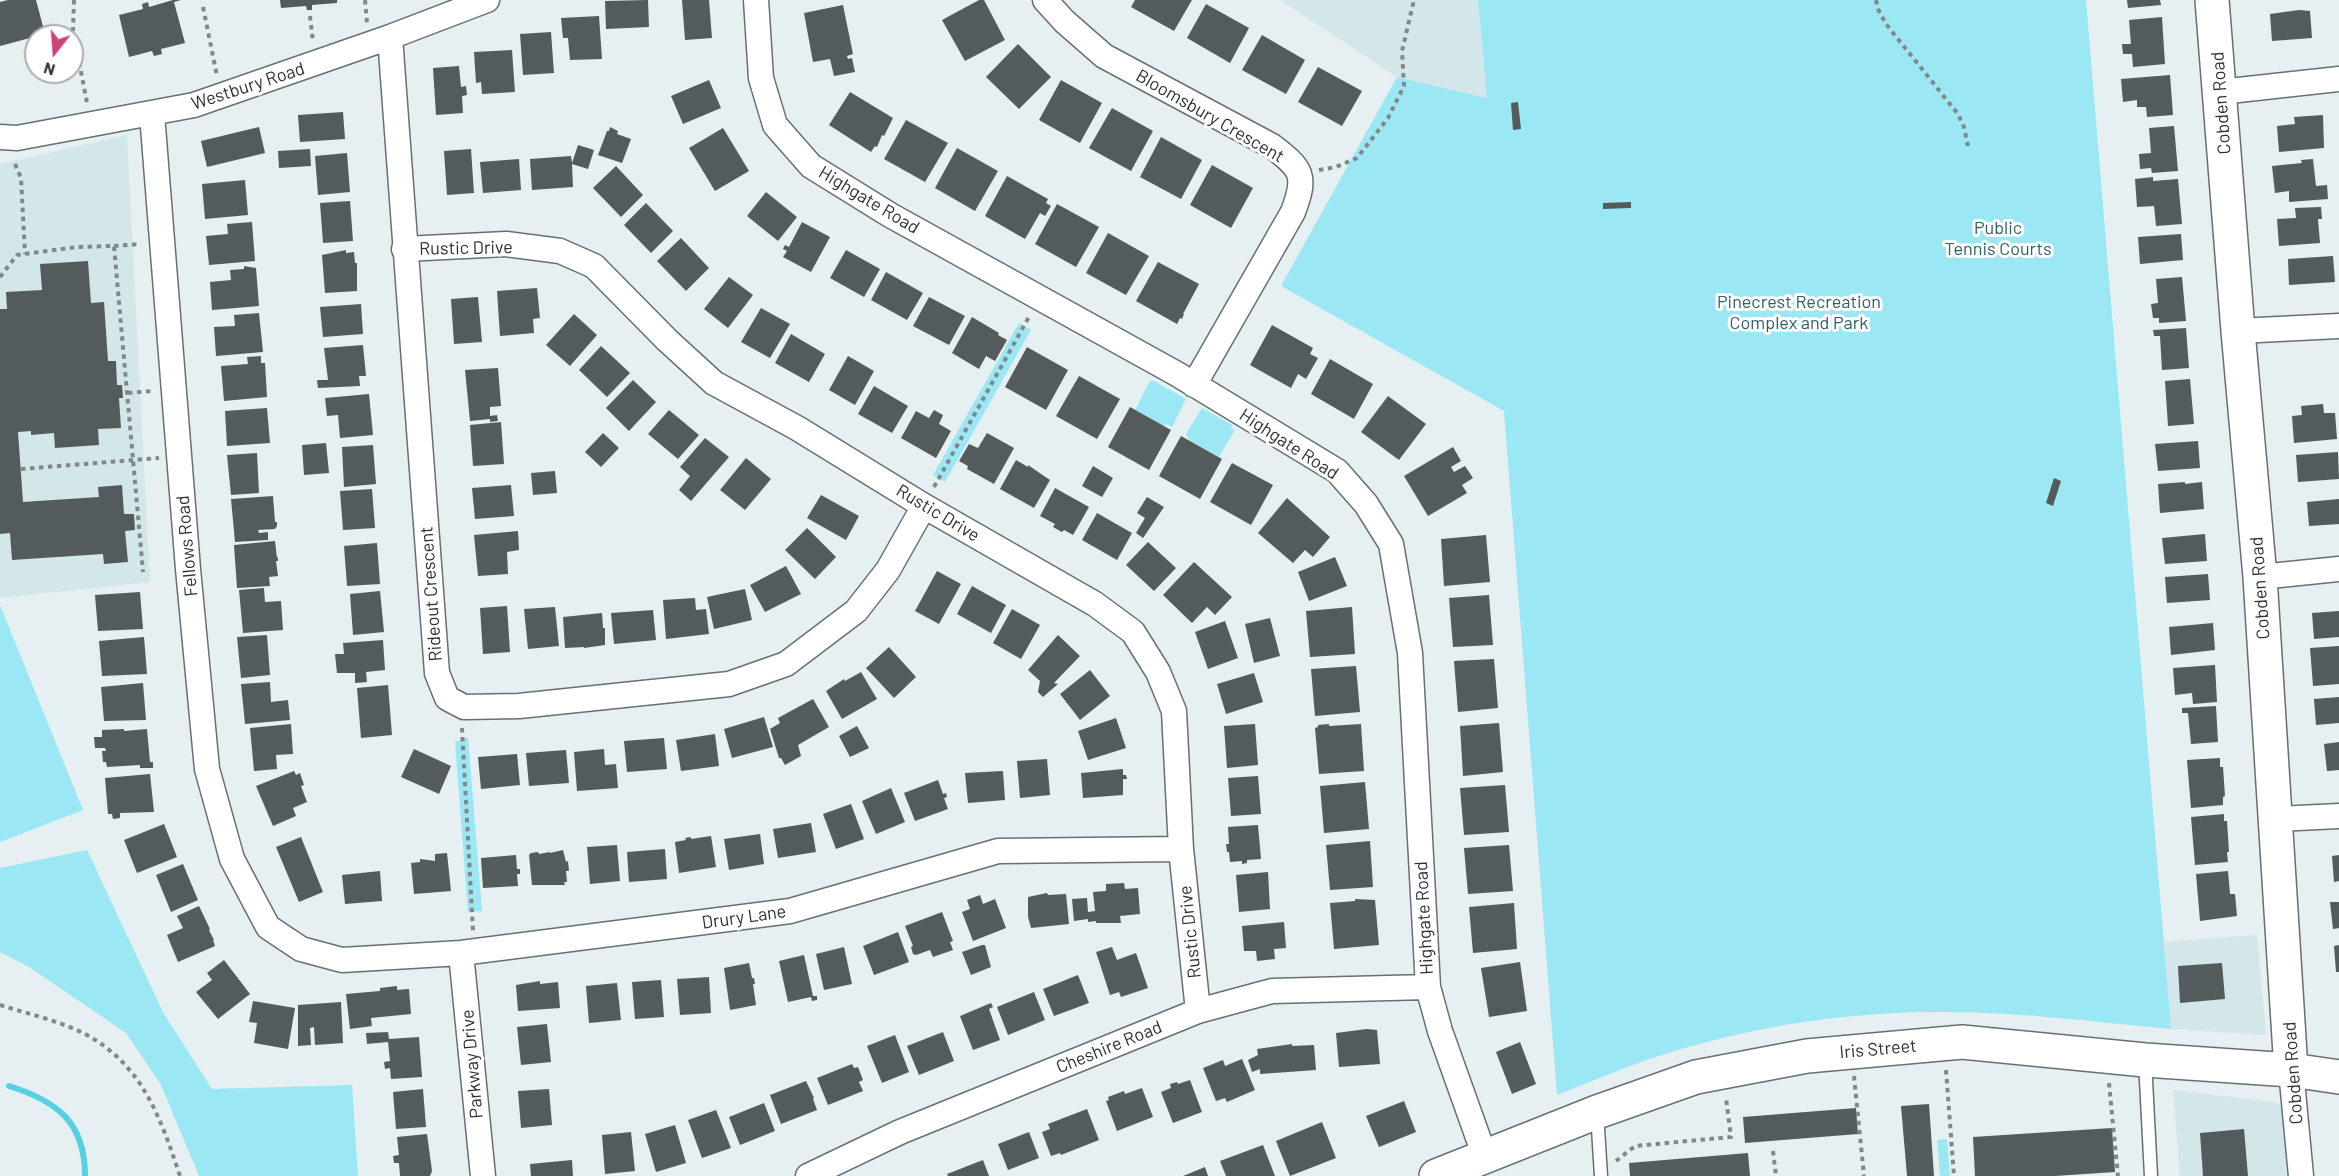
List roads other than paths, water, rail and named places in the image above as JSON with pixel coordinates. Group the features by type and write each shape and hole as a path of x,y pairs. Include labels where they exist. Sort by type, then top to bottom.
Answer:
{"street":[{"name":"Westbury Road","path":"0,137 17,138 152,114 221,97 487,0"},
{"name":"Highgate Road","path":"756,0 761,78 775,125 811,166 890,214 1194,385 1336,471 1366,504 1391,544 1410,653 1428,987 1440,1031 1485,1157"},
{"name":"Bloomsbury Crescent","path":"1045,0 1104,56 1272,146 1301,174 1300,193 1293,212 1194,385"},
{"name":"Cobden Road","path":"2212,0 2260,577 2291,1070 2301,1176"},
{"name":"Rideout Crescent","path":"390,37 436,673 447,698 464,707 519,706 729,684 786,664 856,611 888,570 924,506"},
{"path":"2220,92 2339,79"},
{"name":"Fellows Road","path":"152,114 188,569 207,769 232,859 268,927 301,949"},
{"name":"Rustic Drive","path":"404,249 506,244 560,251 594,266 667,340 714,383 797,428 924,506 1095,604 1133,632 1158,672 1174,711 1181,849 1198,1011"},
{"path":"2238,331 2339,326"},
{"path":"2260,577 2339,569"},
{"path":"2277,819 2339,816"},
{"name":"Drury Lane","path":"301,949 342,960 468,952 789,912 998,851 1181,849"},
{"name":"Parkway Drive","path":"468,952 483,1176"},
{"name":"Cheshire Road","path":"807,1176 900,1132 1198,1011 1272,991 1428,987"},
{"name":"Iris Street","path":"1436,1176 1597,1112 1696,1077 1807,1056 1962,1042 2145,1060 2291,1070 2339,1077"}],"lane":[{"path":"2145,1060 2151,1176"},
{"path":"1597,1112 1601,1171"}],"waterway":[{"path":"9,1086 41,1099 65,1116 80,1141 85,1176"}],"park label":[{"name":"Public Tennis Courts","path":"1998,238"},
{"name":"Pinecrest Recreation Complex and Park","path":"1799,312"}]}
